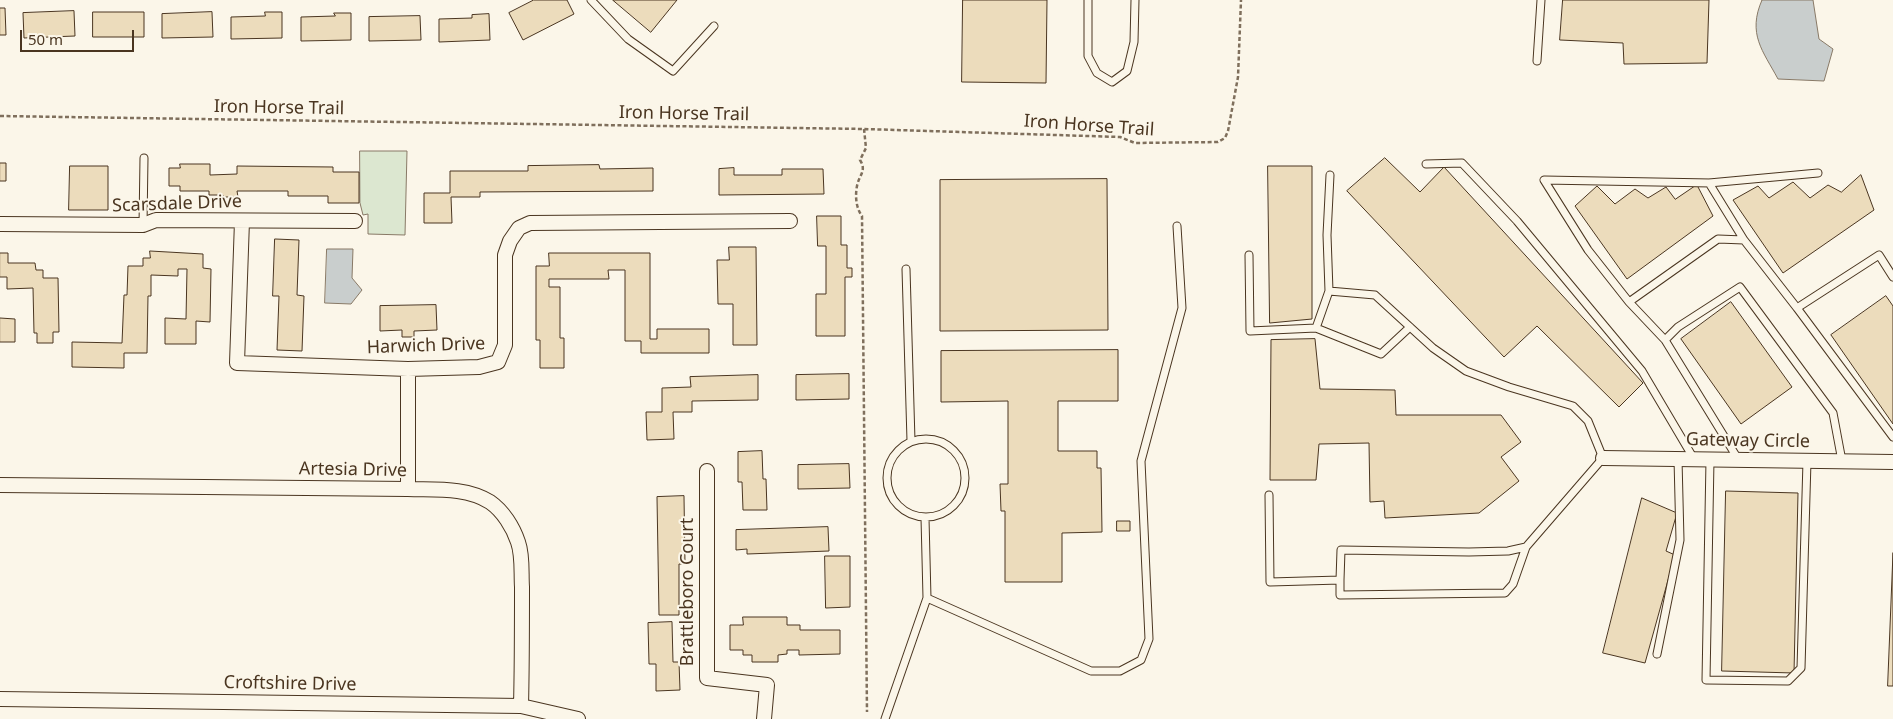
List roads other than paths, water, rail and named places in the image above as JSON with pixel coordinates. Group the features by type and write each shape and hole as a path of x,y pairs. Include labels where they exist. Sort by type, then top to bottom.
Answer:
{"street":[{"name":"Scarsdale Drive","path":"0,224 143,225 156,220 354,221"},
{"name":"Harwich Drive","path":"242,221 237,363 408,369 479,367 498,362 505,346 504,255 510,240 519,228 530,223 790,221"},
{"path":"408,369 408,489"},
{"name":"Gateway Circle","path":"1603,458 1893,462"},
{"name":"Brattleboro Court","path":"707,471 707,678 766,685 764,719"},
{"name":"Artesia Drive","path":"0,485 408,489 454,491 472,494 490,502 502,513 512,527 519,543 521,558 521,706"},
{"name":"Croftshire Drive","path":"0,699 521,706 578,719"}],"lane":[{"path":"591,0 628,39 674,71 714,26"},
{"path":"1088,0 1088,56 1097,73 1112,82 1127,71 1134,42 1135,0"},
{"path":"1538,61 1541,0"},
{"path":"143,225 144,158"},
{"path":"1426,164 1462,163 1517,221 1642,371 1694,459"},
{"path":"1738,460 1665,340 1630,302 1588,250 1544,180 1711,183 1818,173"},
{"path":"1316,328 1329,290 1327,236 1330,175"},
{"path":"1711,183 1744,240 1893,437"},
{"path":"927,598 1091,670 1120,671 1140,660 1148,639 1142,461 1182,308 1177,226"},
{"path":"1630,302 1718,239 1744,240"},
{"path":"1249,255 1250,331 1316,328 1381,354 1410,327"},
{"path":"1797,308 1878,255 1893,277"},
{"path":"906,269 911,441"},
{"path":"1665,340 1678,326 1740,287 1833,413 1842,461"},
{"path":"1329,290 1375,295 1433,348 1466,371 1509,387 1573,406 1588,421 1603,458 1526,547 1513,584 1505,593 1340,595 1341,550 1469,552 1526,547"},
{"path":"924,438 948,445 957,454 964,471 964,490 958,501 949,510 938,516 926,518 912,516 900,509 892,498 887,486 887,472 891,459 900,448 911,441 924,438"},
{"path":"1658,654 1680,540 1678,459"},
{"path":"1710,460 1706,680 1760,681 1788,681 1801,668 1808,461"},
{"path":"1269,495 1270,582 1340,580"},
{"path":"886,719 927,598 926,518"}]}
